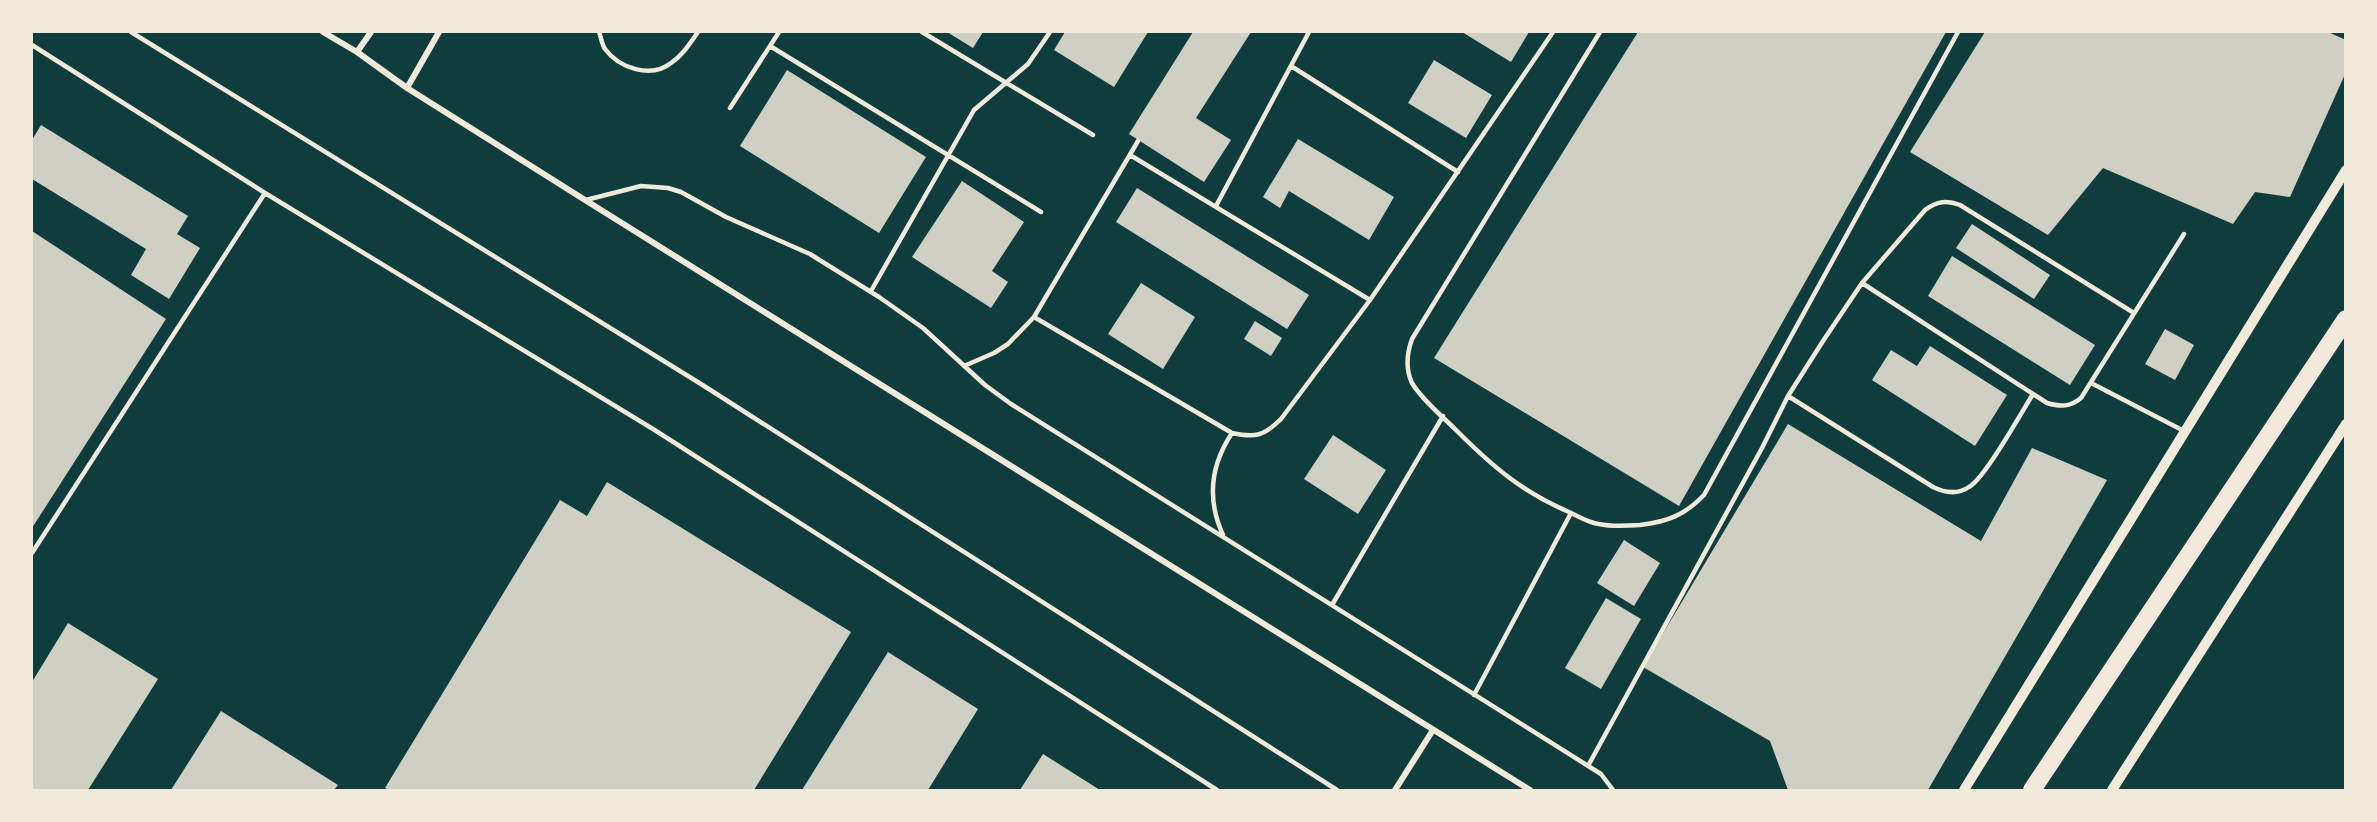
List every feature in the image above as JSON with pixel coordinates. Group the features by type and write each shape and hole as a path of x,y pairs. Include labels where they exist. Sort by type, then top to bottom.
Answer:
{"highway":[{"path":"2032,790 2346,319"}],"street":[{"path":"323,32 585,200 1530,790"},
{"path":"357,52 371,32"},
{"path":"407,88 439,32"},
{"path":"1964,790 2346,170"},
{"path":"2112,790 2346,423"},
{"path":"1395,790 1433,730"}],"lane":[{"path":"131,32 701,384 1337,790"},
{"path":"599,32 604,48 622,65 645,71 669,65 687,48 698,32"},
{"path":"730,108 779,32"},
{"path":"922,32 1093,135"},
{"path":"871,291 974,110 986,97 1028,64 1050,32"},
{"path":"1216,206 1309,32"},
{"path":"1034,317 1232,433 1250,437 1268,431 1370,300 1553,32"},
{"path":"1600,32 1412,339 1407,353 1408,369 1413,383 1487,461 1513,482 1541,500 1597,524 1617,526 1657,523 1683,514 1704,495 1958,32"},
{"path":"32,45 266,193 653,429 1217,790"},
{"path":"770,46 1041,212"},
{"path":"1291,66 1458,171"},
{"path":"964,366 1008,344 1034,317 1138,141"},
{"path":"1130,154 1370,300"},
{"path":"585,200 641,186 668,188 681,192 726,218 810,254 871,291 923,328 964,366 1011,404 1601,774 1613,790"},
{"path":"32,553 266,193"},
{"path":"1588,766 1762,448 1788,396 1862,283 1932,204 1951,201 1960,205 2134,313"},
{"path":"1862,283 2047,403 2065,406 2081,398 2184,234"},
{"path":"2091,382 2185,432"},
{"path":"1788,396 1933,487 1953,492 1962,491 1978,480 2033,394"},
{"path":"1332,605 1443,416"},
{"path":"1224,536 1217,521 1212,489 1218,459 1232,433"},
{"path":"1474,695 1571,513"}],"building":[{"path":"947,32 983,32 973,48"},
{"path":"1065,32 1148,32 1114,87 1054,50"},
{"path":"1193,32 1251,32 1196,118 1231,140 1204,182 1129,134"},
{"path":"1462,32 1529,32 1511,62"},
{"path":"1638,32 1946,32 1679,506 1434,358"},
{"path":"1985,32 2328,32 2346,40 2346,72 2290,197 2255,192 2233,224 2103,168 2048,235 1910,152"},
{"path":"1434,60 1492,95 1466,138 1408,103"},
{"path":"787,70 926,157 879,233 740,146"},
{"path":"41,125 188,216 177,234 200,248 169,299 131,275 146,249 32,179 32,140"},
{"path":"1298,139 1394,197 1369,240 1289,191 1280,208 1263,197"},
{"path":"962,181 1024,222 992,271 1008,282 991,308 912,257"},
{"path":"1137,188 1309,295 1287,329 1116,222"},
{"path":"1972,224 2050,275 2034,299 1956,248"},
{"path":"32,231 166,319 32,528"},
{"path":"1952,256 2095,345 2070,385 1928,296"},
{"path":"1141,283 1195,317 1163,369 1108,334"},
{"path":"1255,321 1282,338 1271,356 1244,339"},
{"path":"2165,329 2194,345 2175,380 2145,364"},
{"path":"1930,346 2007,395 1975,446 1872,380 1891,350 1917,366"},
{"path":"1788,424 1981,541 2032,448 2107,480 1928,790 1788,790 1770,741 1643,667"},
{"path":"1333,435 1386,470 1358,514 1304,479"},
{"path":"607,482 851,632 754,790 389,790 385,788 560,500 587,516"},
{"path":"1624,540 1660,563 1634,606 1597,583"},
{"path":"1606,598 1641,619 1601,689 1565,668"},
{"path":"68,623 158,679 88,790 32,790 32,682"},
{"path":"888,652 978,709 928,790 802,790"},
{"path":"221,711 338,785 334,790 171,790"},
{"path":"1043,754 1100,790 1020,790"}]}
